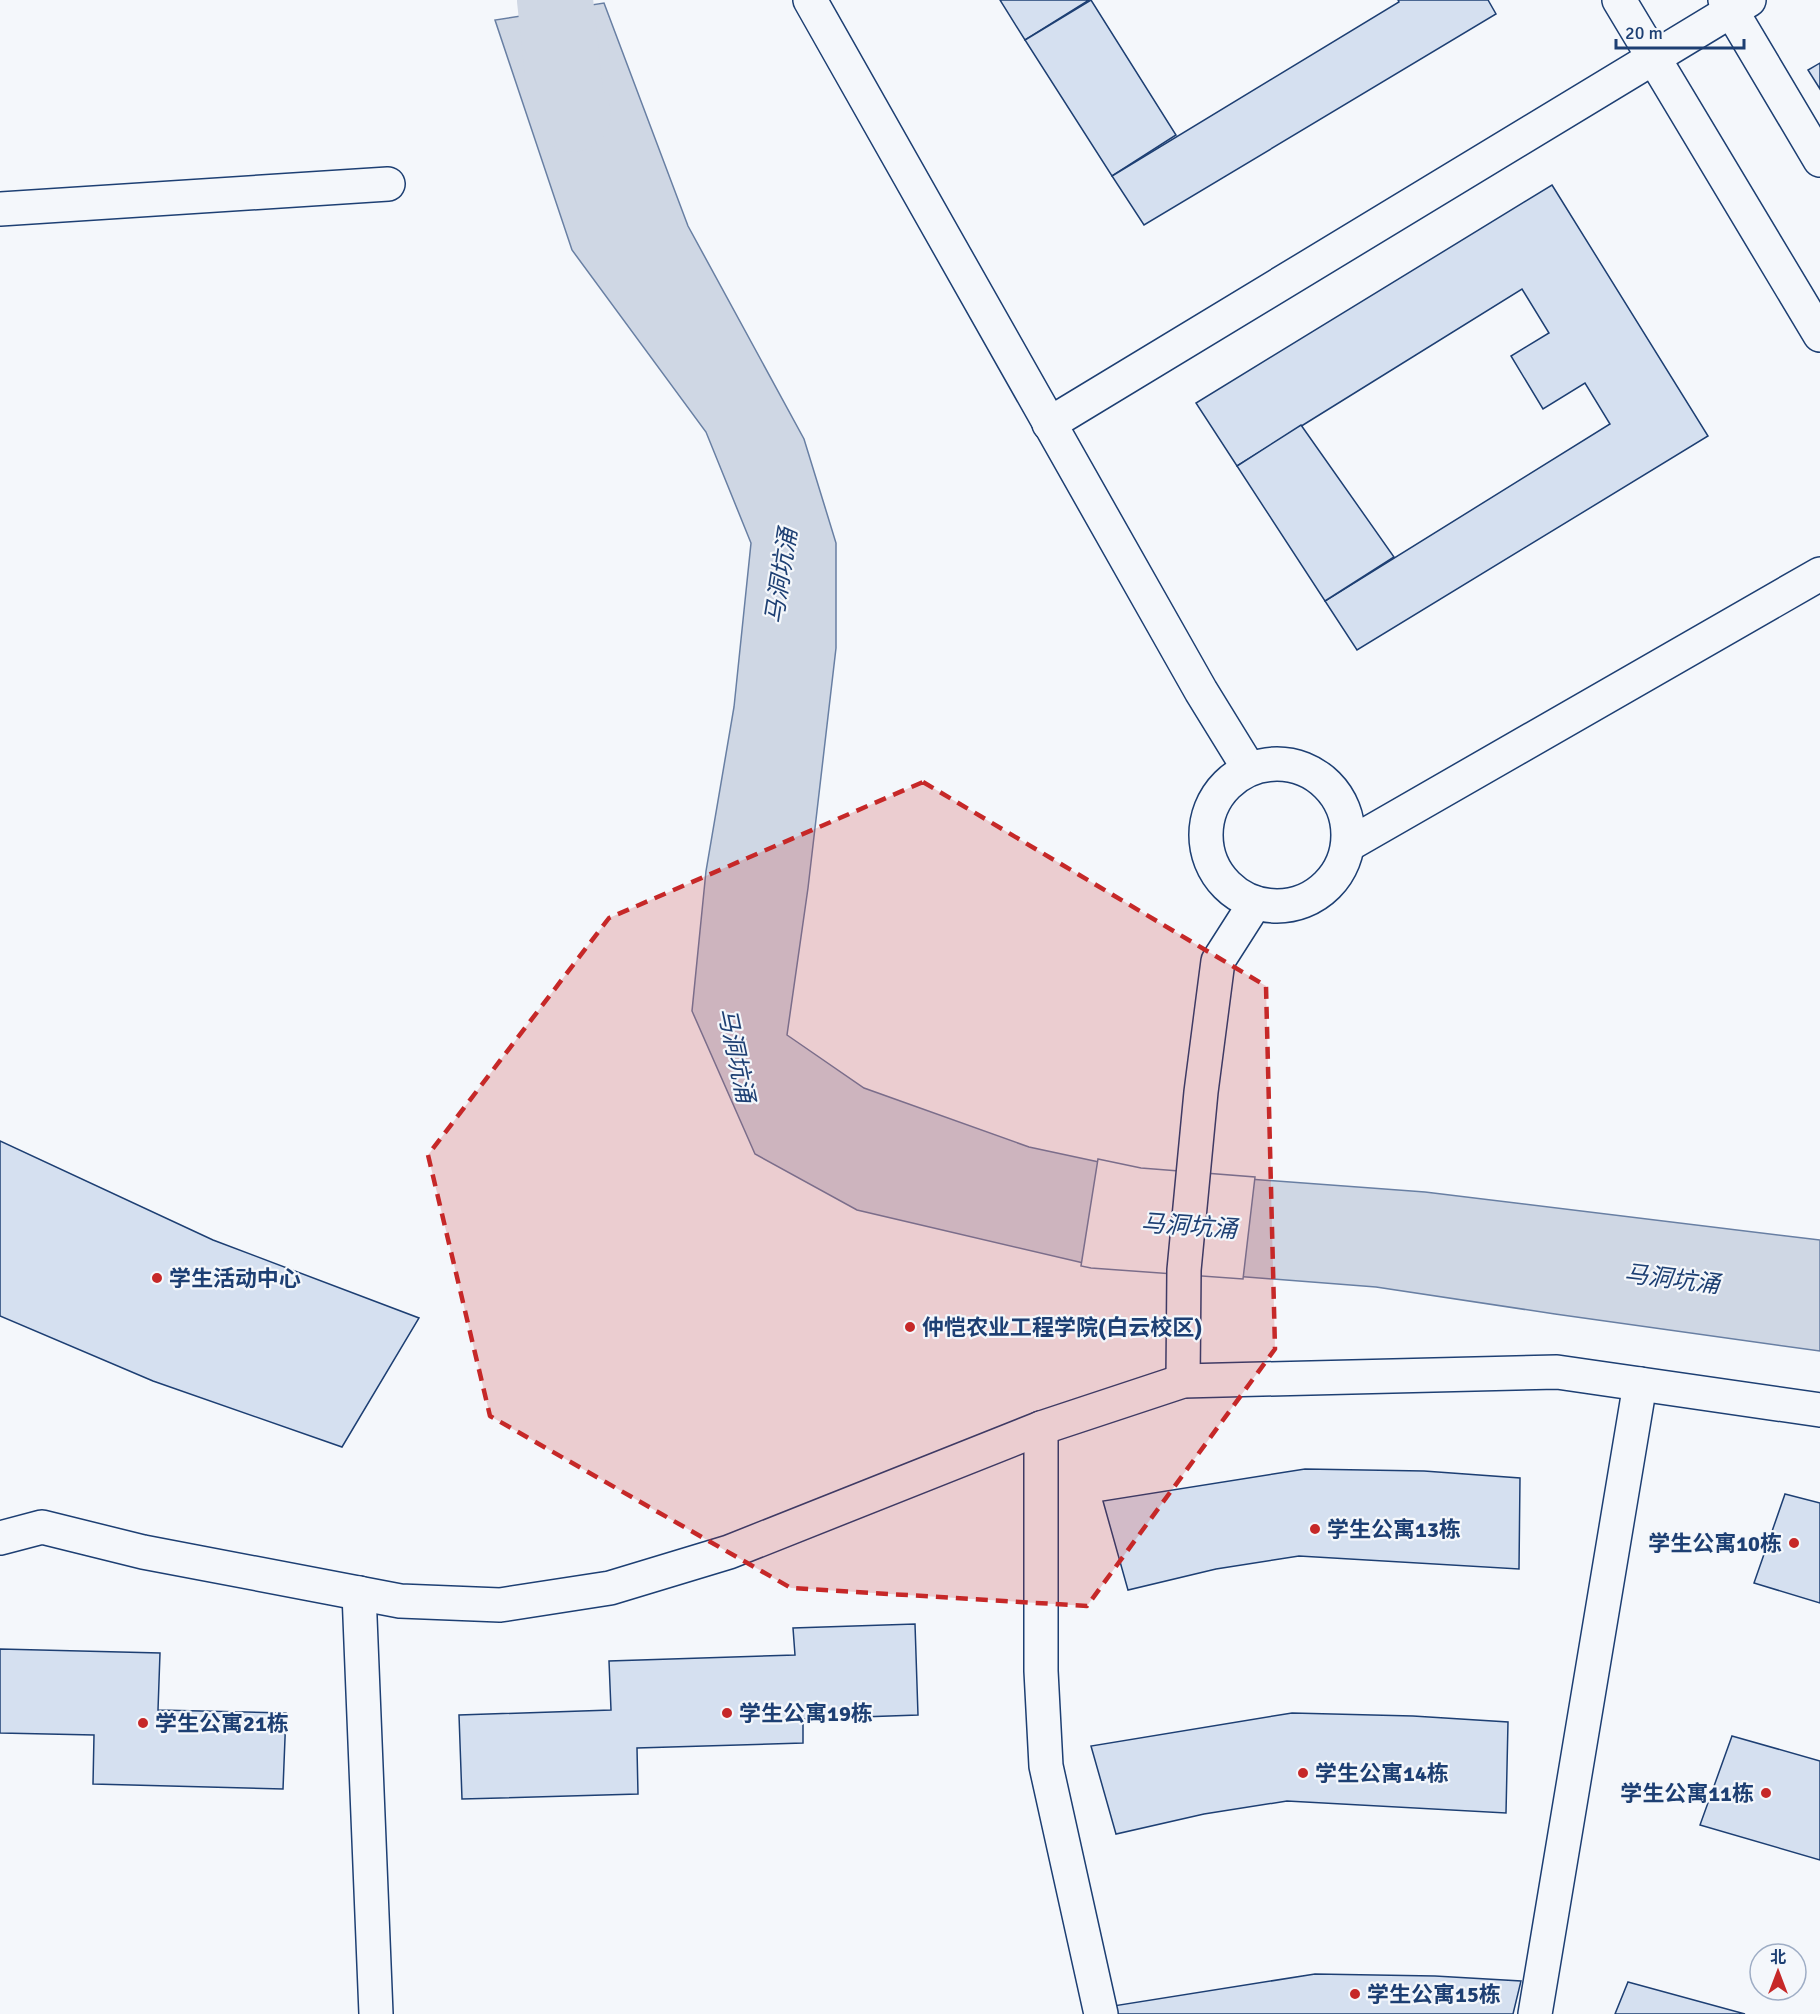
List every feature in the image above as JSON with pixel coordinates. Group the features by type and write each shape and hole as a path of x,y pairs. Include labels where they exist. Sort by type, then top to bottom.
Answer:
{"street":[{"path":"810,0 1201,691 1249,769"},
{"path":"1619,0 1820,334"},
{"path":"1049,424 1654,58 1735,4 1820,160"},
{"path":"0,209 388,184"},
{"path":"1348,844 1820,573"},
{"path":"1273,764 1298,767 1320,778 1337,796 1347,820 1348,844 1341,868 1326,888 1305,901 1280,907 1255,903 1233,892 1216,874 1207,850 1205,825 1213,802 1228,782 1249,769 1273,764"},
{"path":"1183,1381 1184,1270 1201,1092 1218,961 1255,903"},
{"path":"0,1538 42,1527 143,1552 400,1601 500,1605 610,1588 729,1552 1041,1428 1183,1381 1557,1372 1820,1410"},
{"path":"1535,2014 1640,1384"},
{"path":"1041,1428 1041,1671 1046,1766 1101,2014"},
{"path":"359,1593 376,2014"}],"highlighted area":[{"path":"923,782 1266,986 1275,1349 1087,1606 791,1588 490,1416 428,1155 609,918"}],"water":[{"path":"604,3 688,226 804,439 836,543 836,648 808,888 787,1035 864,1088 1029,1147 1141,1171 1425,1192 1820,1240 1820,1351 1376,1287 1092,1265 857,1210 755,1154 692,1011 706,871 734,707 751,543 706,432 572,250 495,20"}],"pier":[{"path":"1098,1159 1141,1168 1255,1177 1243,1279 1081,1266"}],"building":[{"path":"1000,0 1089,0 1025,40"},
{"path":"1091,0 1176,135 1112,176 1025,40"},
{"path":"1398,0 1488,0 1496,14 1144,225 1112,176 1399,2"},
{"path":"1820,63 1820,89 1808,70"},
{"path":"1552,185 1708,436 1357,650 1325,601 1610,424 1585,383 1543,409 1511,356 1549,333 1522,289 1237,466 1196,403"},
{"path":"1301,425 1394,557 1325,601 1237,466"},
{"name":"学生活动中心","path":"0,1141 213,1240 419,1318 342,1447 153,1381 0,1316"},
{"name":"学生公寓13栋","path":"1305,1469 1424,1471 1520,1478 1519,1569 1299,1556 1216,1569 1128,1590 1103,1501"},
{"name":"学生公寓10栋","path":"1785,1494 1820,1503 1820,1603 1754,1583"},
{"name":"学生公寓19栋","path":"915,1624 918,1715 803,1719 803,1743 637,1748 638,1794 462,1799 459,1715 611,1710 609,1661 795,1655 793,1628"},
{"name":"学生公寓21栋","path":"0,1649 160,1653 158,1710 286,1713 283,1789 93,1784 94,1735 0,1733"},
{"name":"学生公寓14栋","path":"1292,1713 1413,1716 1508,1722 1506,1813 1287,1801 1204,1814 1116,1834 1091,1746"},
{"name":"学生公寓11栋","path":"1732,1736 1820,1761 1820,1860 1700,1825"},
{"name":"学生公寓15栋","path":"1315,1974 1435,1976 1521,1981 1513,2014 1115,2014 1113,2006"},
{"path":"1628,1982 1745,2014 1615,2014"}],"waterway":[{"name":"马洞坑涌","path":"555,0 566,101 573,114"}],"place":[{"name":"学生活动中心","path":"157,1278"},
{"name":"仲恺农业工程学院(白云校区)","path":"910,1327"},
{"name":"学生公寓13栋","path":"1315,1529"},
{"name":"学生公寓10栋","path":"1794,1543"},
{"name":"学生公寓19栋","path":"727,1713"},
{"name":"学生公寓21栋","path":"143,1723"},
{"name":"学生公寓14栋","path":"1303,1773"},
{"name":"学生公寓11栋","path":"1766,1793"},
{"name":"学生公寓15栋","path":"1355,1994"}]}
